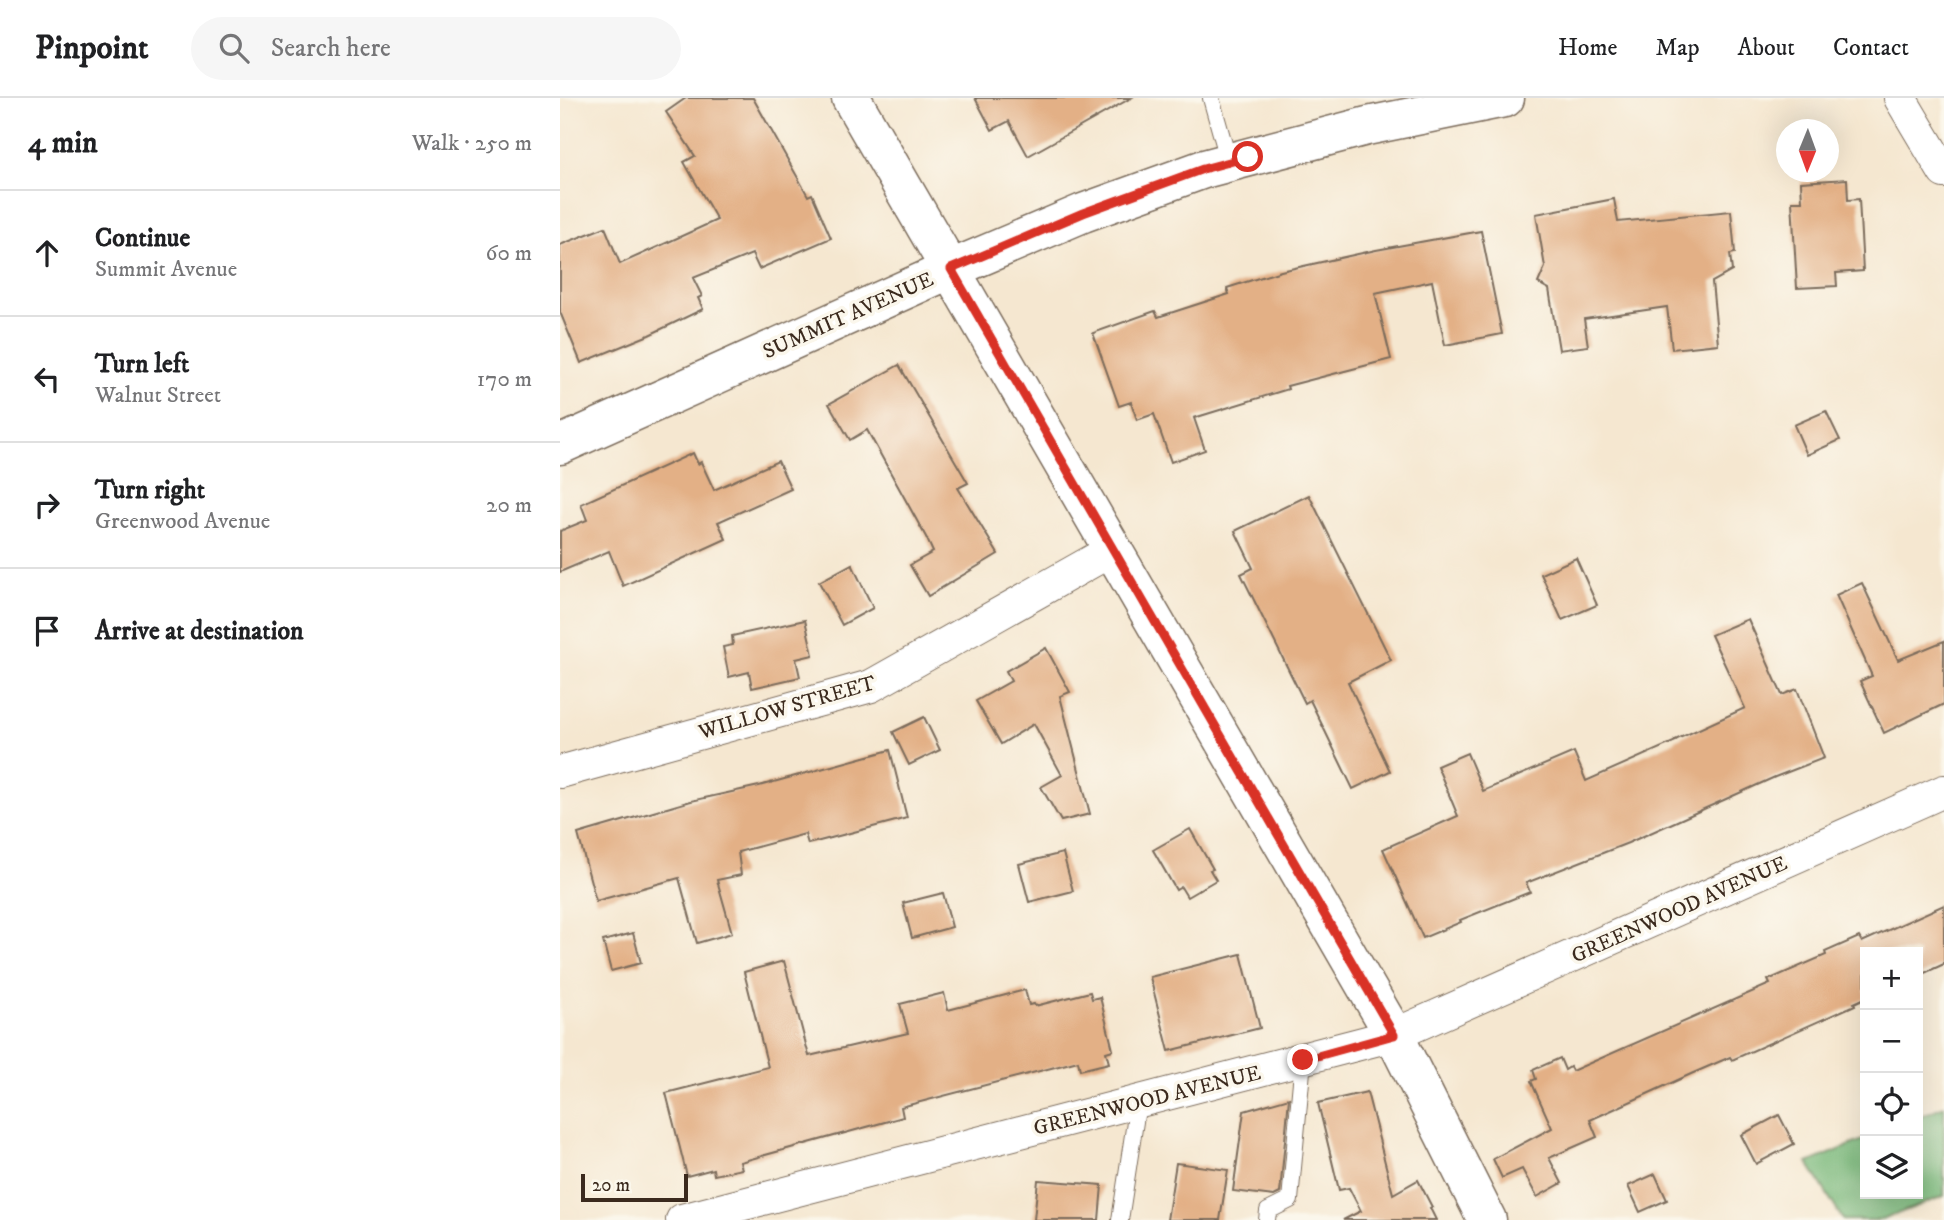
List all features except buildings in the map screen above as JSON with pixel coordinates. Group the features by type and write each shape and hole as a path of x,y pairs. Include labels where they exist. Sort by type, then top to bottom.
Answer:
{"street":[{"path":"850,98 1394,1035 1487,1220"},
{"name":"SUMMIT AVENUE","path":"560,445 951,269 1083,213 1203,169 1367,126 1505,98"},
{"path":"1900,98 1944,172"},
{"name":"WILLOW STREET","path":"560,772 871,686 1112,550"},
{"name":"GREENWOOD AVENUE","path":"682,1220 1394,1035 1944,791"}],"lane":[{"path":"1211,98 1230,162"},
{"path":"1267,1220 1268,1211 1290,1200 1303,1060"},
{"path":"1120,1220 1138,1102"}],"green space":[{"path":"1944,1106 1944,1196 1881,1220 1843,1220 1808,1163 1860,1141 1860,1199 1923,1199 1923,1115"}],"route":[{"path":"1248,157 1203,169 1083,213 951,269 1394,1035 1303,1060"}]}
